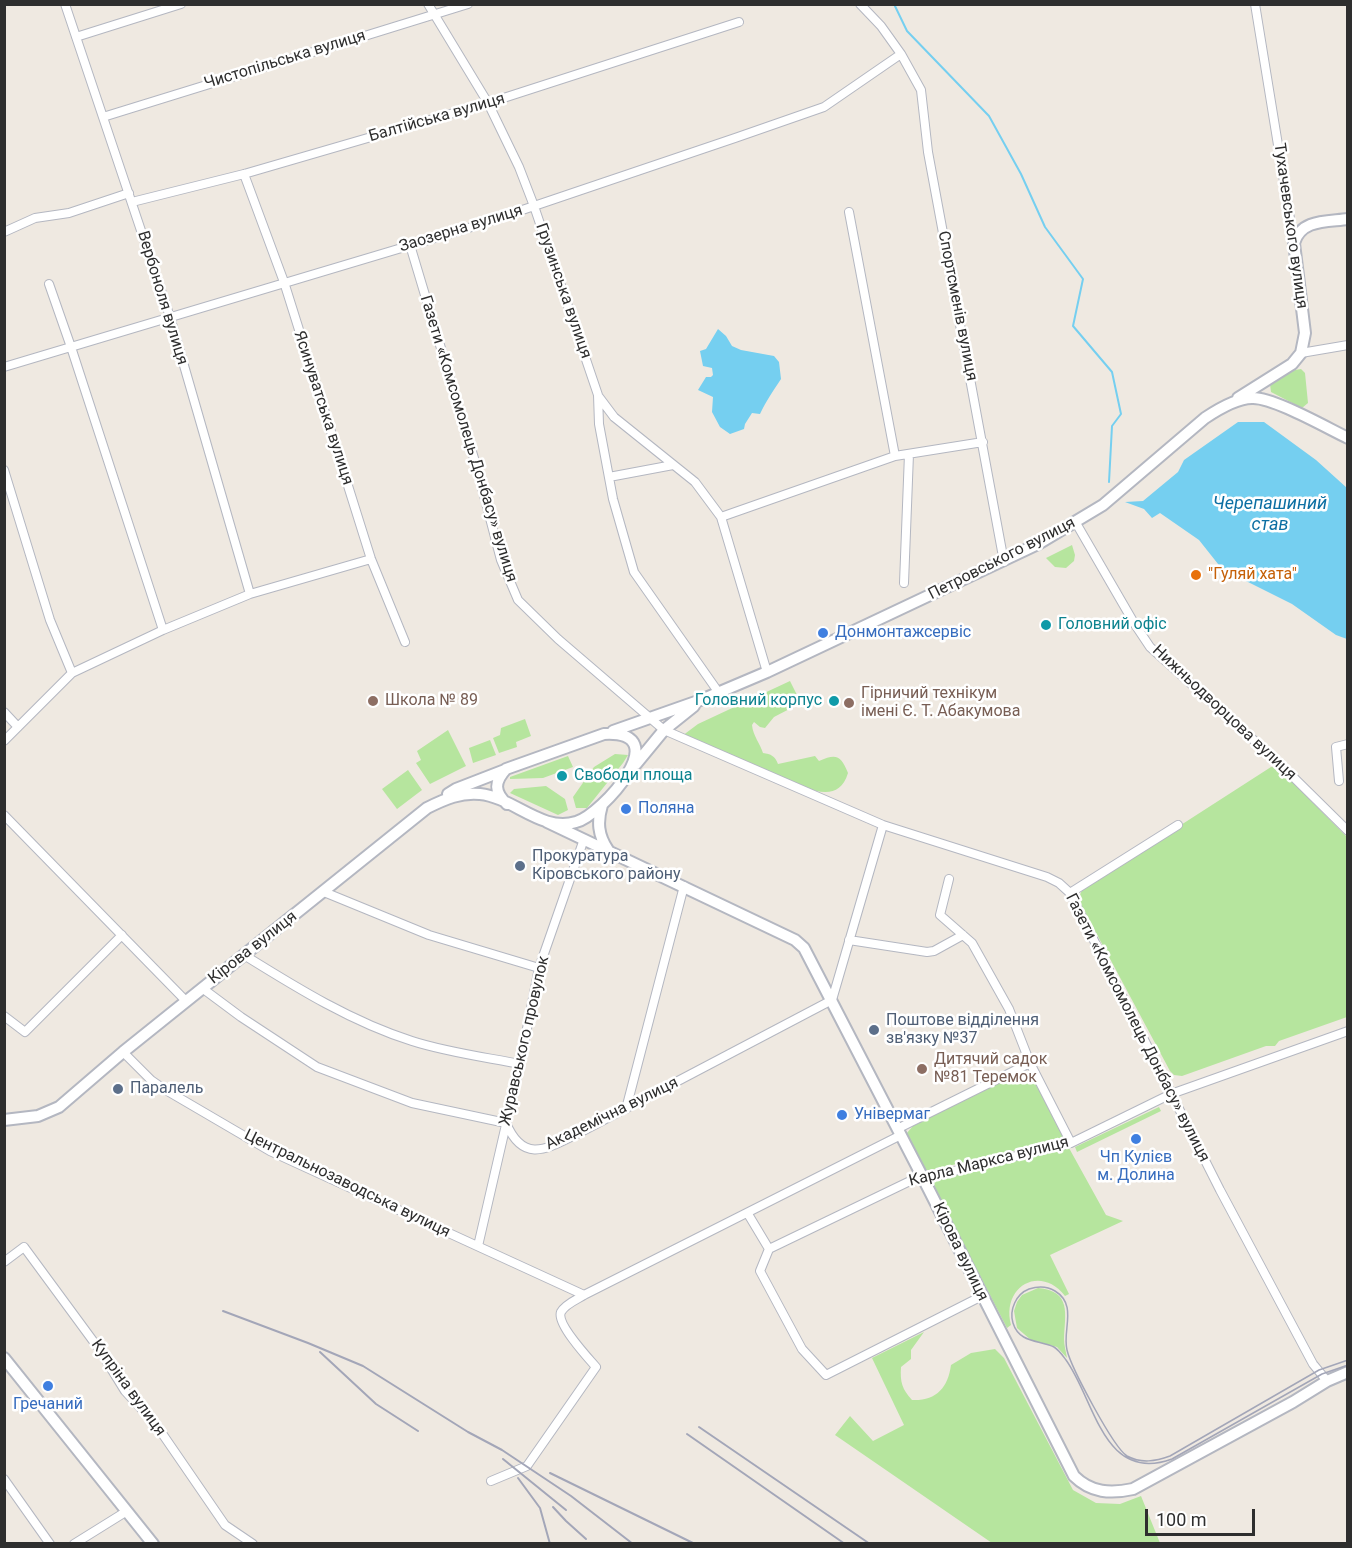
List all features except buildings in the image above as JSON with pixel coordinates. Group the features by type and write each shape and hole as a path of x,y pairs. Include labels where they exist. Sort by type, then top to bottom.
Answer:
{"main road":[{"path":"1294,243 1299,231 1306,225 1347,219"},
{"name":"Тухачевського вулиця","path":"1294,243 1305,333 1301,353"},
{"path":"1222,407 1292,364 1301,353"},
{"name":"Петровського вулиця","path":"701,700 767,672 1004,562 1076,523 1103,505 1205,418 1222,407 1252,398 1269,401 1347,438"},
{"path":"428,807 456,789 506,769 701,700"},
{"name":"Кірова вулиця","path":"547,822 566,824 578,822 603,804 664,730 701,700"},
{"path":"604,734 621,733 633,740 637,752 631,770"},
{"path":"506,769 496,788 499,797 507,804"},
{"name":"Кірова вулиця","path":"4,1120 38,1116 59,1107 123,1052 428,807 457,795 483,794 608,850 799,943 814,965 1074,1476 1091,1489 1107,1492 1133,1489 1347,1371"},
{"path":"603,804 598,816 598,826 601,838 608,850"},
{"path":"4,1358 153,1544"}],"street":[{"name":"Вербоноля вулиця","path":"65,4 170,317 250,594"},
{"path":"76,37 181,4"},
{"name":"Грузинська вулиця","path":"428,4 489,103 512,150 534,206 598,395 599,420 611,488 634,572 718,693"},
{"name":"Чистопільська вулиця","path":"102,117 468,4"},
{"name":"Спортсменів вулиця","path":"861,4 881,26 901,54 921,90 928,152 1004,562"},
{"name":"Тухачевського вулиця","path":"1255,4 1294,243"},
{"name":"Балтійська вулиця","path":"4,232 35,218 69,213 244,174 489,103 740,21"},
{"name":"Заозерна вулиця","path":"4,367 227,302 284,282 534,206 824,107 901,54"},
{"name":"Ясинуватська вулиця","path":"244,174 284,282 371,559 405,642"},
{"path":"849,212 896,456"},
{"name":"Газети «Комсомолець Донбасу» вулиця","path":"410,245 476,465 501,561 518,600 558,639 664,730 883,825 1047,877 1059,883 1070,893 1220,1190 1313,1364 1327,1381"},
{"path":"49,284 163,630"},
{"path":"1301,353 1347,345"},
{"path":"598,395 614,417 695,482 721,517 767,672"},
{"path":"599,420 614,417"},
{"path":"721,517 896,456 983,442"},
{"name":"Грузинська вулиця","path":"603,445 611,488"},
{"path":"904,583 909,454"},
{"path":"609,477 673,465"},
{"path":"4,471 50,620 72,673"},
{"name":"Нижньодворцова вулиця","path":"1076,523 1150,647 1277,761 1347,831"},
{"path":"4,741 72,673 163,630 250,594 371,559"},
{"path":"4,712 18,727"},
{"path":"1339,781 1336,747 1347,744"},
{"path":"4,816 186,1001"},
{"path":"832,1000 883,825"},
{"path":"1070,893 1178,825"},
{"name":"Журавського провулок","path":"478,1246 520,1064 539,968 584,839"},
{"path":"949,879 940,915 972,943 1009,1009 1030,1063 1071,1143"},
{"path":"626,1109 684,886"},
{"path":"324,892 429,935 539,968"},
{"path":"4,1016 25,1032 122,935"},
{"path":"849,940 927,952 934,951 963,935"},
{"path":"244,955 306,993 369,1025 413,1042 520,1064"},
{"path":"202,988 241,1017 317,1067 412,1103 506,1123"},
{"name":"Академічна вулиця","path":"506,1123 512,1138 521,1145 536,1151 551,1146 832,1000"},
{"name":"Карла Маркса вулиця","path":"769,1250 908,1182 1071,1143 1171,1094 1347,1032"},
{"name":"Центральнозаводська вулиця","path":"123,1052 164,1089 270,1151 584,1295"},
{"path":"491,1481 527,1466 596,1367 565,1328 561,1312 567,1306 584,1295 748,1214 1030,1063"},
{"path":"748,1214 769,1250 760,1270 802,1349 826,1375 982,1296"},
{"name":"Купріна вулиця","path":"4,1262 24,1247 99,1348 125,1391 156,1426 225,1525 253,1544"},
{"path":"4,1479 50,1544"},
{"path":"74,1544 127,1511"}],"green space":[{"path":"1301,369 1305,373 1308,403 1302,408 1271,392 1270,384"},
{"path":"1072,545 1074,561 1066,568 1055,567 1046,558"},
{"path":"790,681 799,699 799,704 774,717 765,728 754,722 752,725 755,736 763,753 772,756 778,764 815,756 819,761 830,757 838,758 848,773 837,789 825,792 804,788 682,736 698,724"},
{"path":"525,719 531,736 516,742 517,747 499,753 493,738 500,735 501,728"},
{"path":"448,730 466,766 430,784 416,763 421,760 417,751"},
{"path":"490,740 496,755 473,763 469,748"},
{"path":"615,754 628,755 587,808 576,808 573,797 594,767"},
{"path":"568,756 573,767 543,778 510,779 510,777"},
{"path":"1271,767 1278,768 1347,837 1347,1017 1279,1041 1275,1046 1266,1046 1182,1076 1174,1075 1078,899 1083,888"},
{"path":"408,770 422,790 397,809 382,789"},
{"path":"546,786 565,799 568,810 558,815 510,793 514,789"},
{"path":"1020,1074 1034,1081 1065,1139 926,1171 906,1134 913,1126 1013,1075"},
{"path":"1159,1107 1161,1111 1077,1152 1075,1147"},
{"path":"1069,1148 1106,1215 1123,1221 1050,1255 1069,1294 1065,1296 1055,1286 1045,1282 1034,1281 1025,1284 1012,1300 1009,1312 1011,1325 1007,1328 930,1179"},
{"path":"1038,1288 1057,1294 1064,1305 1064,1341 1067,1358 1057,1347 1031,1340 1017,1328 1014,1311 1017,1302 1022,1295"},
{"path":"924,1332 911,1350 911,1359 901,1367 902,1385 912,1400 928,1398 939,1392 947,1380 951,1365 971,1353 995,1349 1004,1358 1073,1490 1096,1503 1120,1504 1141,1496 1160,1543 992,1543 835,1435 850,1416 873,1441 904,1425 872,1358"}],"water":[{"path":"718,329 732,346 741,350 774,356 779,362 781,379 760,414 752,413 744,429 730,434 720,427 712,412 713,397 698,390 706,377 713,375 712,368 703,366 700,351 706,349"},
{"name":"Черепашиний став","path":"1238,422 1264,422 1316,460 1347,488 1347,639 1336,635 1292,604 1222,569 1199,540 1160,513 1152,518 1144,509 1125,502 1143,501 1178,472 1184,460"}],"waterway":[{"path":"894,4 907,31 989,116 1021,174 1045,227 1083,279 1073,326 1112,372 1121,414 1112,426 1109,482"}],"tram line":[{"path":"1348,1360 1319,1370 1170,1456 1144,1461 1127,1456 1121,1450 1093,1406 1067,1350 1068,1311 1062,1297 1046,1287 1029,1289 1017,1299 1012,1313 1013,1323 1020,1334 1030,1340 1054,1347 1064,1357 1104,1434 1116,1449 1130,1460 1149,1464 1172,1459 1322,1374 1348,1365"}],"railway":[{"path":"223,1311 363,1366 468,1432 502,1450 571,1496 633,1544"},
{"path":"320,1352 376,1404 418,1431"},
{"path":"699,1427 870,1544"},
{"path":"687,1434 845,1544"},
{"path":"503,1459 566,1510"},
{"path":"550,1473 695,1544"},
{"path":"518,1478 540,1508 550,1544"},
{"path":"553,1507 586,1539"}],"place":[{"name":"\"Гуляй хата\"","path":"1196,575"},
{"name":"Головний офіс","path":"1046,625"},
{"name":"Донмонтажсервіс","path":"823,633"},
{"name":"Школа № 89","path":"373,701"},
{"name":"Головний корпус","path":"834,701"},
{"name":"Гірничий технікум імені Є. Т. Абакумова","path":"849,703"},
{"name":"Свободи площа","path":"562,776"},
{"name":"Поляна","path":"626,809"},
{"name":"Прокуратура Кіровського району","path":"520,866"},
{"name":"Поштове відділення зв'язку №37","path":"874,1030"},
{"name":"Дитячий садок №81 Теремок","path":"922,1069"},
{"name":"Паралель","path":"118,1089"},
{"name":"Універмаг","path":"842,1115"},
{"name":"Чп Кулієв м. Долина","path":"1136,1139"},
{"name":"Гречаний","path":"48,1386"}]}
